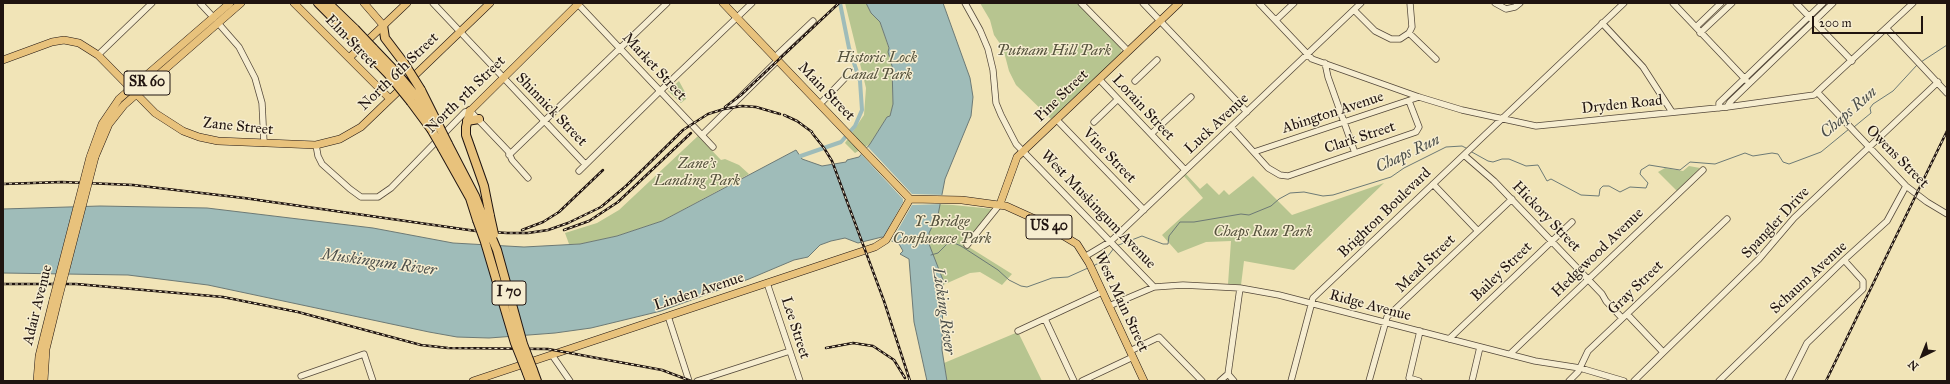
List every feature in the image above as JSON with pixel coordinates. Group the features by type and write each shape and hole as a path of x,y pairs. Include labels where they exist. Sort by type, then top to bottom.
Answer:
{"highway":[{"name":"I 70","path":"318,3 371,50 416,96 440,128 445,146 467,192 483,218 497,250 530,371 530,381"},
{"name":"I 70","path":"328,3 352,32"},
{"path":"383,25 385,38 404,63 416,96"},
{"name":"I 70","path":"416,96 431,129 445,146"},
{"path":"470,111 466,135 484,186 483,218"},
{"path":"467,122 478,120"},
{"name":"I 70","path":"483,218 485,242 515,343 537,381"}],"main road":[{"name":"SR 60","path":"216,21 230,3"},
{"name":"SR 60","path":"133,91 216,21 241,3"},
{"name":"Elm Street","path":"294,3 390,99"},
{"path":"364,3 383,25"},
{"path":"349,58 407,3"},
{"name":"North 6th Street","path":"316,145 334,141 361,127 490,3"},
{"name":"North 5th Street","path":"470,111 578,3"},
{"name":"Main Street","path":"723,3 910,199"},
{"name":"Pine Street","path":"1000,204 1014,161 1179,3"},
{"name":"Zane Street","path":"3,60 58,41 79,43 98,55 164,121 191,134 218,140 316,145"},
{"name":"Adair Avenue","path":"44,381 46,349 56,300 97,135 107,116 119,99 133,91"},
{"name":"West Main Street","path":"910,199 953,200 1000,204 1028,215 1077,244 1093,272 1144,381"},
{"name":"Linden Avenue","path":"473,381 875,247 886,240 910,199"},
{"name":"Adair Avenue","path":"37,381 39,356 56,300"}],"street":[{"path":"98,55 152,3"},
{"path":"200,3 239,47 255,78 262,103 264,143"},
{"name":"Shinnick Street","path":"433,3 585,164"},
{"name":"Market Street","path":"578,3 713,147"},
{"path":"510,155 667,3"},
{"path":"579,171 752,3"},
{"name":"West Muskingum Avenue","path":"965,3 980,30 991,59 996,103 1009,132 1023,151 1154,287"},
{"path":"1081,3 1128,52"},
{"path":"1143,3 1247,112"},
{"name":"Dryden Road","path":"1259,3 1312,59 1419,97 1501,119 1536,126 1719,108 1808,97 1818,93 1913,3"},
{"path":"1276,20 1294,3"},
{"name":"Luck Avenue","path":"1087,260 1112,243 1185,170 1361,3"},
{"path":"1354,10 1371,28 1391,39 1400,39 1409,33 1412,27 1410,3"},
{"path":"1495,3 1506,9 1515,7 1520,3"},
{"name":"Brighton Boulevard","path":"1291,381 1310,303 1313,298 1624,3"},
{"path":"1673,3 1749,83"},
{"path":"1696,27 1721,3"},
{"path":"1700,33 1732,3"},
{"path":"1796,3 1852,61"},
{"path":"1719,108 1719,103 1823,3"},
{"path":"1727,107 1749,83 1833,3"},
{"path":"702,135 814,21"},
{"path":"1602,23 1643,67 1672,112"},
{"path":"1887,28 1947,93"},
{"path":"1409,33 1436,59"},
{"path":"1135,81 1157,60"},
{"path":"1325,63 1328,77 1355,153"},
{"path":"820,104 844,79"},
{"name":"Lorain Street","path":"1099,79 1185,170"},
{"name":"Spangler Drive","path":"1634,381 1760,259 1794,218 1938,82"},
{"name":"Owens Street","path":"1818,93 1906,186 1927,202 1947,214"},
{"path":"1151,134 1191,97"},
{"name":"Abington Avenue","path":"1254,152 1419,97"},
{"path":"1094,122 1118,99"},
{"name":"Clark Street","path":"1254,152 1268,168 1280,175 1291,175 1416,132 1419,127 1409,101"},
{"path":"470,111 508,151 512,160 528,178"},
{"name":"North 5th Street","path":"316,145 318,156 322,164 356,194 367,198 384,194 465,112 470,111"},
{"name":"Vine Street","path":"1057,120 1144,210"},
{"path":"1231,127 1254,152"},
{"name":"Hickory Street","path":"1465,154 1512,199 1588,280 1663,352"},
{"name":"Hedgewood Avenue","path":"1510,354 1703,170"},
{"path":"1433,184 1478,231"},
{"name":"Schaum Avenue","path":"1719,381 1844,260 1888,221 1906,186"},
{"name":"Mead Street","path":"1369,381 1387,317 1512,199"},
{"path":"967,245 1000,204"},
{"name":"Gray Street","path":"1569,381 1580,368 1588,351 1727,219"},
{"name":"Bailey Street","path":"1449,339 1572,222"},
{"path":"1788,381 1806,343 1863,289 1863,281 1844,260"},
{"name":"Lee Street","path":"767,283 800,381"},
{"name":"Ridge Avenue","path":"1109,306 1154,287 1183,285 1240,288 1310,303 1543,362 1580,368 1624,381"},
{"path":"1220,381 1228,374 1240,288"},
{"path":"1018,331 1102,292"},
{"path":"668,316 689,381"},
{"path":"1045,319 1074,381"},
{"path":"1419,381 1409,378 1420,331"},
{"path":"1082,381 1159,337 1202,381"},
{"path":"1472,381 1480,347"},
{"path":"697,381 790,351"},
{"path":"301,376 364,354 373,381"},
{"path":"552,354 570,381"},
{"path":"1228,374 1234,381"}],"green space":[{"name":"Historic Lock Canal Park","path":"845,3 866,3 871,13 880,22 889,49 888,53 892,66 893,104 890,116 887,117 870,144 855,153 845,143 864,115 866,88"},
{"name":"Putnam Hill Park","path":"980,3 1078,3 1120,46 1122,53 1051,119 1016,85 1009,71 1003,48 994,35 990,20"},
{"path":"679,81 686,94 686,99 681,103 668,91"},
{"name":"Zane's Landing Park","path":"698,136 721,160 725,159 739,165 749,174 662,221 617,236 580,244 569,244 565,233 597,223 619,210"},
{"path":"1689,166 1700,168 1677,191 1658,172 1665,168 1683,171"},
{"name":"Chaps Run Park","path":"1186,174 1200,189 1207,183 1219,195 1224,190 1229,195 1253,176 1292,215 1384,183 1294,270 1244,261 1241,285 1228,284 1231,241 1206,242 1178,253 1162,235 1203,198 1184,176"},
{"name":"Y-Bridge Confluence Park","path":"914,203 993,209 964,244 1012,274 1002,285 980,272 970,273 925,293"},
{"path":"1018,332 1042,381 947,381 944,363"}],"water":[{"path":"866,3 943,3 970,78 973,97 971,116 945,179 938,215 929,233 929,244 943,280 942,350 947,381 927,381 914,322 909,259 900,254 903,251 899,244 882,237 858,243 845,238 831,241 820,245 808,257 794,260 749,279 661,311 591,328 555,333 489,338 457,337 429,332 208,285 128,275 3,273 3,209 100,206 207,208 373,228 453,243 524,247 580,244 617,236 662,221 796,150 802,159 822,166 846,162 847,160 859,157 870,144 887,117 890,116 893,104 892,66 888,52 889,48 880,22 871,13"}],"pier":[{"path":"868,147 912,194 944,195 942,204 912,205 891,242 883,238 903,202 903,199 861,154"}],"waterway":[{"name":"Muskingum River","path":"795,158 841,142 855,126 862,110 860,81 849,48 840,3"},
{"name":"Chaps Run","path":"1921,62 1947,45"},
{"name":"Chaps Run","path":"1854,127 1871,113 1870,108 1873,104 1893,91 1917,65"},
{"name":"Chaps Run","path":"1470,151 1488,161 1493,162 1502,159 1509,159 1526,166 1538,165 1547,181 1551,179 1581,195 1599,196 1600,189 1603,186 1609,186 1620,192 1630,187 1646,188 1648,183 1640,174 1641,170 1649,165 1680,170 1690,162 1715,164 1745,153 1753,156 1772,153 1778,154 1783,162 1789,164 1821,152 1849,129"},
{"name":"Chaps Run","path":"1116,246 1142,236 1163,244 1168,244 1169,236 1180,222 1194,222 1241,214 1249,215 1271,206 1279,199 1290,193 1304,192 1323,196 1333,195 1391,177 1404,168 1446,147 1462,146 1468,149"},
{"name":"Chaps Run","path":"931,255 938,253 947,244 954,243 998,270 1009,280 1021,286 1027,287 1052,278 1068,277 1088,268"},
{"name":"Chaps Run","path":"1093,266 1105,260 1114,248"}],"railway":[{"path":"725,107 741,95 839,3"},
{"path":"3,184 62,182 133,185 244,198 476,231 528,233 548,230 568,223 601,207 626,186 683,130 708,114 724,109 742,106 756,107 780,114"},
{"path":"784,115 797,121 812,132"},
{"path":"1826,381 1947,131"},
{"path":"564,230 589,221 618,202 691,133"},
{"path":"812,133 832,161 884,301 910,381"},
{"path":"522,230 543,222 559,212 603,170"},
{"path":"3,284 76,284 223,297 298,312 421,345 448,348 548,349 662,370 691,381"},
{"path":"826,348 853,343 873,346 894,360 905,378"}],"water label":[{"name":"Licking River","path":"943,311"}]}
